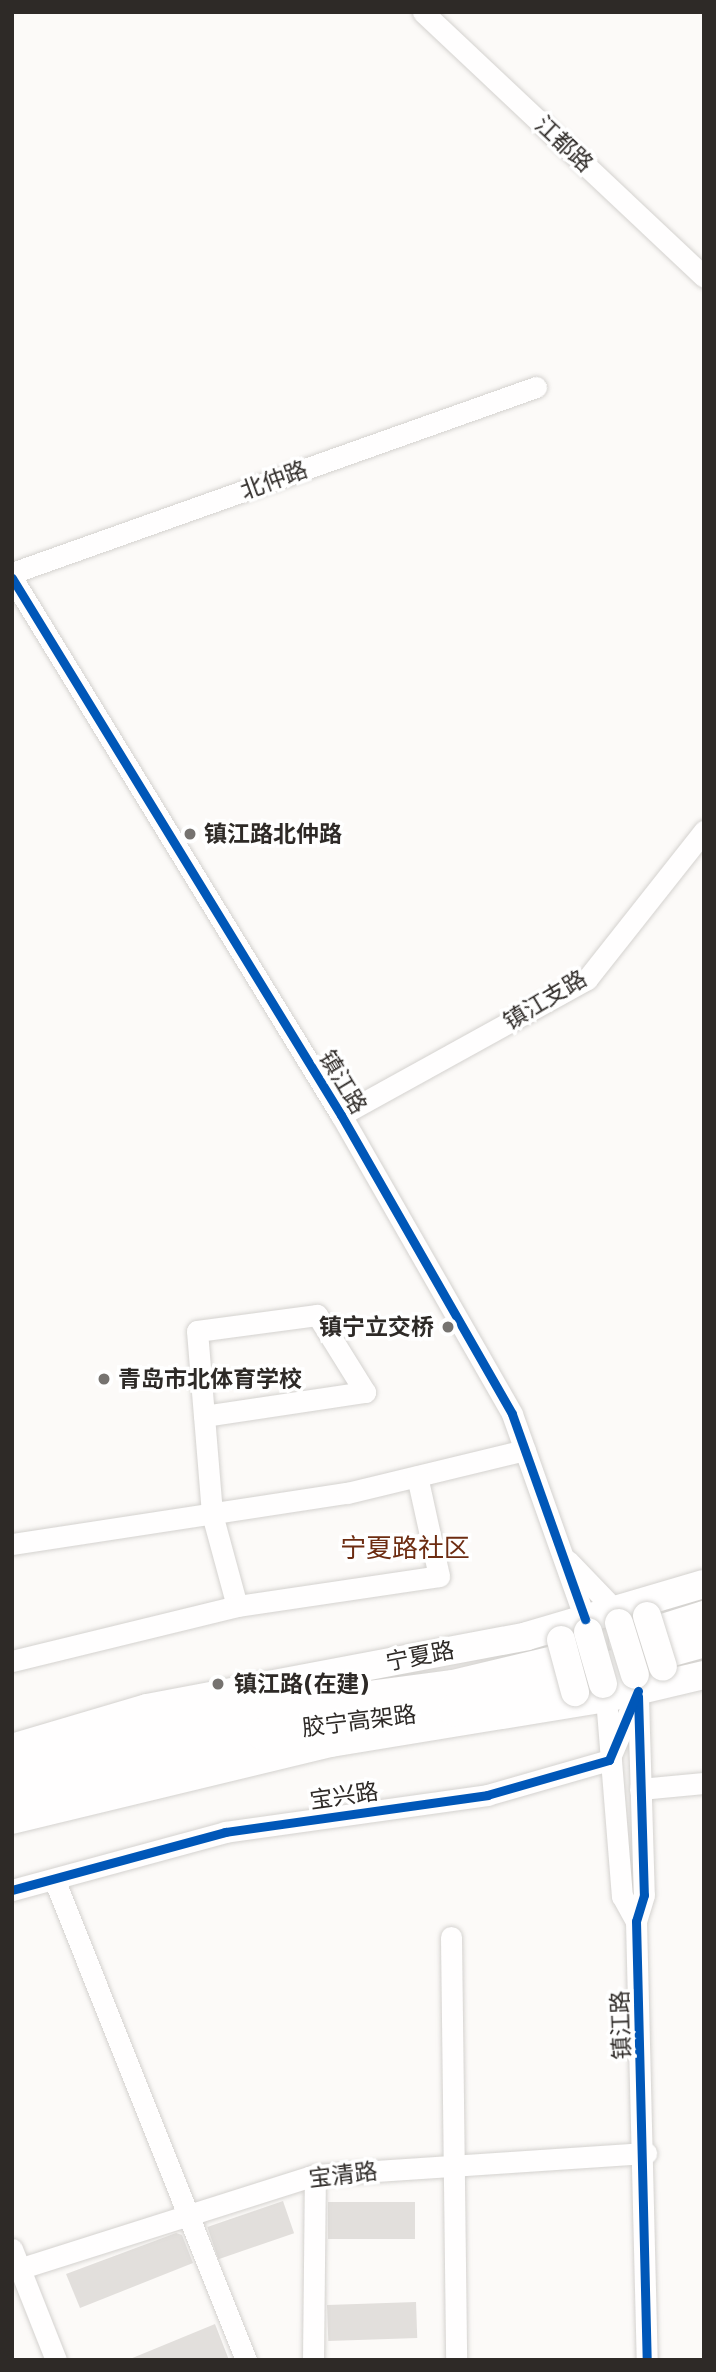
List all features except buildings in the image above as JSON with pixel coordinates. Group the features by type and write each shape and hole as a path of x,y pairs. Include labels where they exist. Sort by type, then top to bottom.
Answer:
{"highway":[{"name":"胶宁高架路","path":"12,1767 263,1711 453,1686 566,1660 704,1617"},
{"name":"胶宁高架路","path":"12,1794 263,1734 454,1710 704,1641"}],"main road":[{"name":"宁夏路","path":"12,1748 147,1708 553,1635 652,1607 704,1584"},
{"path":"12,1820 331,1743 570,1698 684,1673 652,1607"},
{"name":"镇江路","path":"617,1617 637,1683"},
{"name":"镇江路","path":"587,1626 604,1691"},
{"path":"553,1635 570,1698"}],"street":[{"name":"江都路","path":"424,12 704,277"},
{"name":"北仲路","path":"12,575 536,387"},
{"name":"镇江路","path":"12,575 341,1115 512,1414 587,1626"},
{"name":"镇江支路","path":"341,1115 587,979 704,831"},
{"path":"204,1416 365,1392 317,1315 197,1331 212,1514 237,1606"},
{"path":"12,1544 347,1493 525,1450"},
{"path":"12,1661 237,1606 439,1576 417,1476"},
{"name":"镇江路","path":"564,1556 617,1617"},
{"name":"镇江路","path":"637,1683 644,1895 636,1921 646,2154 647,2360"},
{"path":"609,1760 637,1683"},
{"name":"镇江路","path":"604,1691 622,1896 636,1921"},
{"name":"宝兴路","path":"12,1890 225,1832 486,1795 609,1760"},
{"path":"640,1789 704,1783"},
{"path":"54,1879 246,2360"},
{"path":"451,1937 456,2360"},
{"name":"宝清路","path":"14,2262 189,2214 314,2175 646,2154"},
{"path":"313,2360 314,2175"},
{"path":"14,2262 56,2360"}],"cycle path":[{"path":"12,578 341,1115 512,1414 585,1619"},
{"path":"12,1890 225,1832 487,1795 609,1760 638,1691"},
{"path":"638,1696 644,1895 636,1921 647,2360"}],"place":[{"name":"镇江路北仲路","path":"190,834"},
{"name":"镇宁立交桥","path":"448,1327"},
{"name":"青岛市北体育学校","path":"104,1379"},
{"name":"镇江路(在建)","path":"218,1684"}],"district":[{"name":"宁夏路社区","path":"405,1549"}]}
